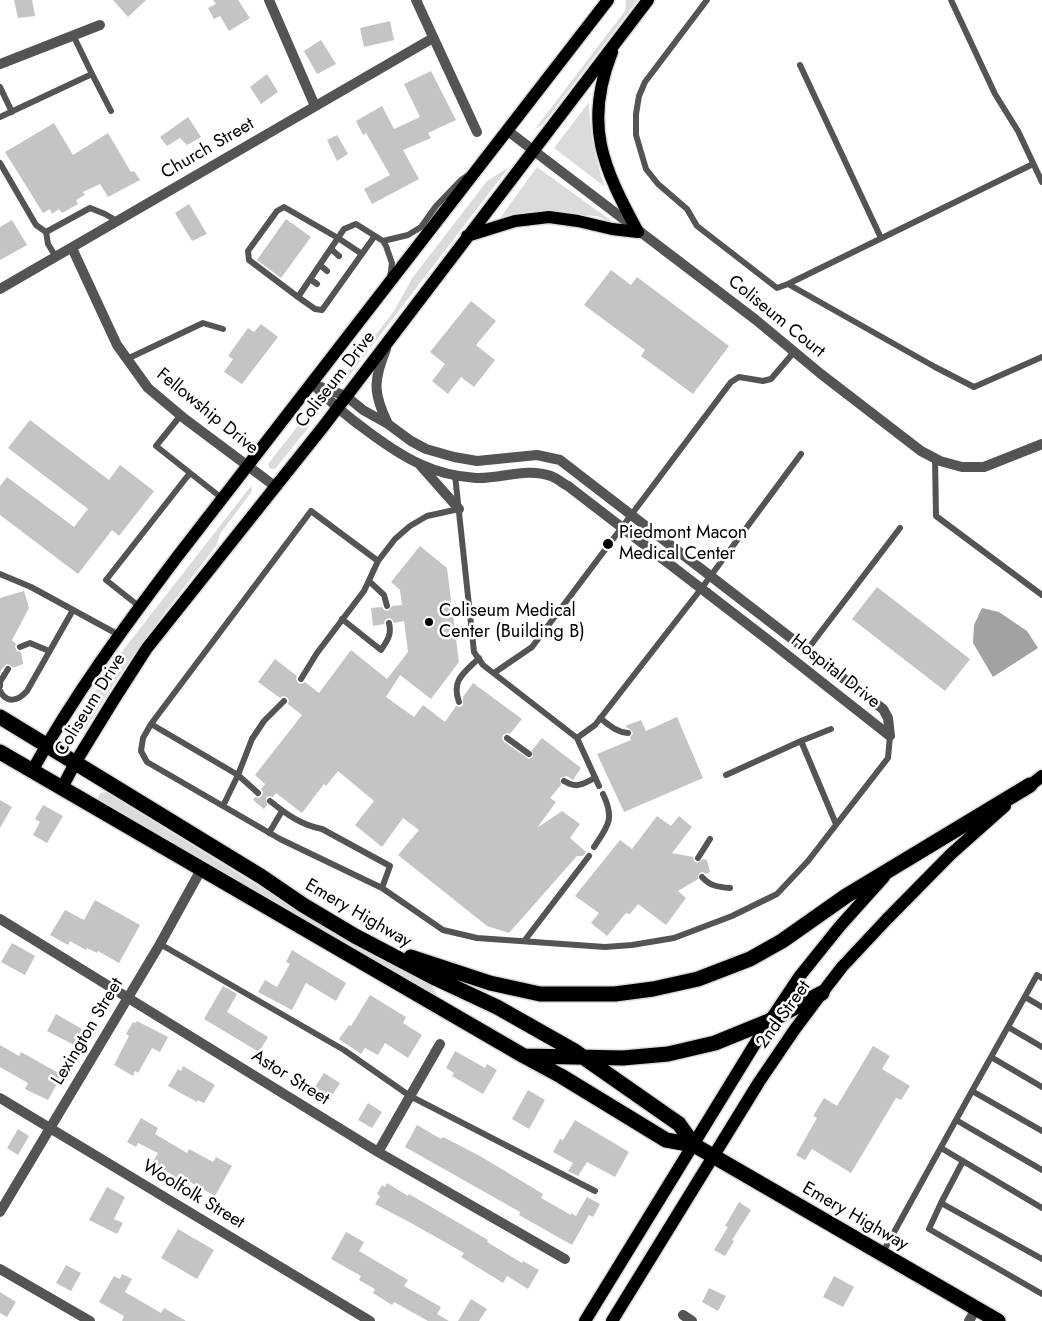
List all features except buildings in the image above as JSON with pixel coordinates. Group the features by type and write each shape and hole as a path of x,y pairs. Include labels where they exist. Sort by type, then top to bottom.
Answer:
{"highway":[{"name":"Emery Highway","path":"0,717 355,936 497,1007 582,1056 679,1124 694,1145"},
{"name":"Emery Highway","path":"0,752 560,1076 666,1140 694,1145 882,1254 973,1315 998,1321"},
{"path":"355,936 450,971 490,983 540,994 615,994 652,989 698,979 750,959 782,941 846,896 1036,781"},
{"path":"524,1056 623,1058 668,1054 715,1043 769,1021 822,992"}],"main road":[{"name":"Coliseum Drive","path":"32,771 84,685 119,635 608,0"},
{"name":"Coliseum Drive","path":"62,788 75,763 147,648 276,487 648,0"},
{"path":"617,41 598,104 598,128 602,154 609,175 638,232"},
{"path":"467,236 514,221 549,217 638,232"},
{"name":"2nd Street","path":"612,1321 759,1082 822,992 842,967 951,854 1036,781"},
{"name":"2nd Street","path":"585,1321 769,1021 804,970 889,871"}],"street":[{"path":"269,0 315,106"},
{"path":"416,0 476,132"},
{"path":"0,64 100,25"},
{"name":"Church Street","path":"0,289 433,38"},
{"name":"Coliseum Court","path":"508,131 638,232 756,320 920,451 962,467 984,467 1042,444"},
{"name":"Fellowship Drive","path":"72,248 117,345 148,388 276,487"},
{"path":"388,424 377,398 376,382 380,364 390,339"},
{"name":"Hospital Drive","path":"312,384 346,396 363,410 426,449 477,461 537,455 560,460 883,709 888,718 890,736"},
{"name":"Hospital Drive","path":"312,384 336,408 402,456 420,465 476,478 536,472 552,476 568,486 890,736"},
{"path":"420,465 459,509"},
{"name":"Lexington Street","path":"0,1212 160,944 202,868"},
{"name":"Astor Street","path":"0,919 128,996 378,1152 565,1259"},
{"path":"378,1152 440,1044"},
{"name":"Woolfolk Street","path":"0,1098 370,1321"},
{"path":"0,1269 90,1321"},
{"path":"683,1315 692,1321"}],"lane":[{"path":"706,0 645,82 639,96 636,114 636,135 646,169 658,184 687,209 697,226 777,288 880,238 1037,166"},
{"path":"951,0 995,94 1037,166 1042,182"},
{"path":"74,35 111,112"},
{"path":"800,65 880,238"},
{"path":"0,118 92,74"},
{"path":"0,87 12,112"},
{"path":"0,163 36,225 46,232 48,244 56,257"},
{"path":"383,241 408,236 421,227 436,206 461,180 480,166"},
{"path":"362,254 284,207 277,211 248,251 249,260 315,309 322,310 330,294 362,254 374,237"},
{"path":"46,232 90,208 117,221"},
{"path":"298,297 344,229 356,224 383,241 390,252 392,263 391,275 385,288"},
{"path":"331,249 339,256"},
{"path":"320,265 327,270"},
{"path":"310,279 316,284"},
{"path":"788,284 974,387 1042,357"},
{"path":"127,359 203,323 223,329"},
{"path":"494,673 532,646 731,382 739,377 763,381 771,379 794,352"},
{"path":"181,415 156,446 222,499"},
{"path":"577,738 595,725 701,589 802,454"},
{"path":"935,458 936,516 1042,595"},
{"path":"140,607 106,580 190,473"},
{"path":"455,474 474,652 484,665 577,738 599,786"},
{"path":"300,679 317,652 364,591 378,562 395,539 410,526 427,516 459,509"},
{"path":"378,562 311,511 152,724 143,738 141,751 147,762 269,832 382,888 443,930 477,938 605,947 632,945 674,938 732,916 777,894 808,860 888,758 890,736"},
{"path":"807,650 900,528"},
{"path":"0,574 31,587 119,635"},
{"path":"369,581 384,595 388,606"},
{"path":"0,691 3,696 10,700 16,700 27,691 73,610"},
{"path":"342,619 381,650 389,640 391,630 389,623"},
{"path":"20,647 30,642 49,651"},
{"path":"459,702 455,692 457,682 479,658"},
{"path":"0,686 0,682 8,669"},
{"path":"223,806 252,739 264,722 284,701"},
{"path":"600,718 613,729 621,733 628,733"},
{"path":"152,724 238,775 258,793"},
{"path":"726,775 832,729"},
{"path":"507,738 529,754"},
{"path":"801,741 836,824"},
{"path":"564,781 571,786 577,786 595,778"},
{"path":"594,848 608,827 611,814 603,794"},
{"path":"270,801 297,820 311,827 322,829 390,866 382,888"},
{"path":"269,832 282,811"},
{"path":"698,858 710,839"},
{"path":"525,940 589,856"},
{"path":"702,877 709,884 720,888 730,888"},
{"path":"160,944 344,1050 410,1096 595,1191"},
{"path":"882,1254 1037,975 1042,978"},
{"path":"1025,997 1042,1007"},
{"path":"1008,1027 1042,1047"},
{"path":"991,1057 1042,1087"},
{"path":"972,1091 1042,1131"},
{"path":"956,1120 1042,1170"},
{"path":"941,1148 1042,1208"},
{"path":"963,1161 929,1230 1042,1294"},
{"path":"942,1203 1042,1259"}],"shaded area":[{"path":"626,0 638,0 543,124 535,129 625,11"},
{"path":"589,102 594,145 605,187 554,148"},
{"path":"509,167 345,381 340,381 394,311 413,277 487,181"},
{"path":"537,167 617,225 597,216 542,213 500,218"},
{"path":"317,409 308,428 275,469 270,469 268,464 301,422"},
{"path":"251,486 252,491 220,534 216,546 131,659 85,730 76,725 117,658"},
{"path":"982,608 999,612 1027,631 1038,648 993,677 973,643 974,625"},
{"path":"106,792 346,940 431,984 438,997 97,800 100,793"}],"place":[{"name":"Piedmont Macon Medical Center","path":"608,544"},
{"name":"Coliseum Medical Center (Building B)","path":"429,622"}]}
